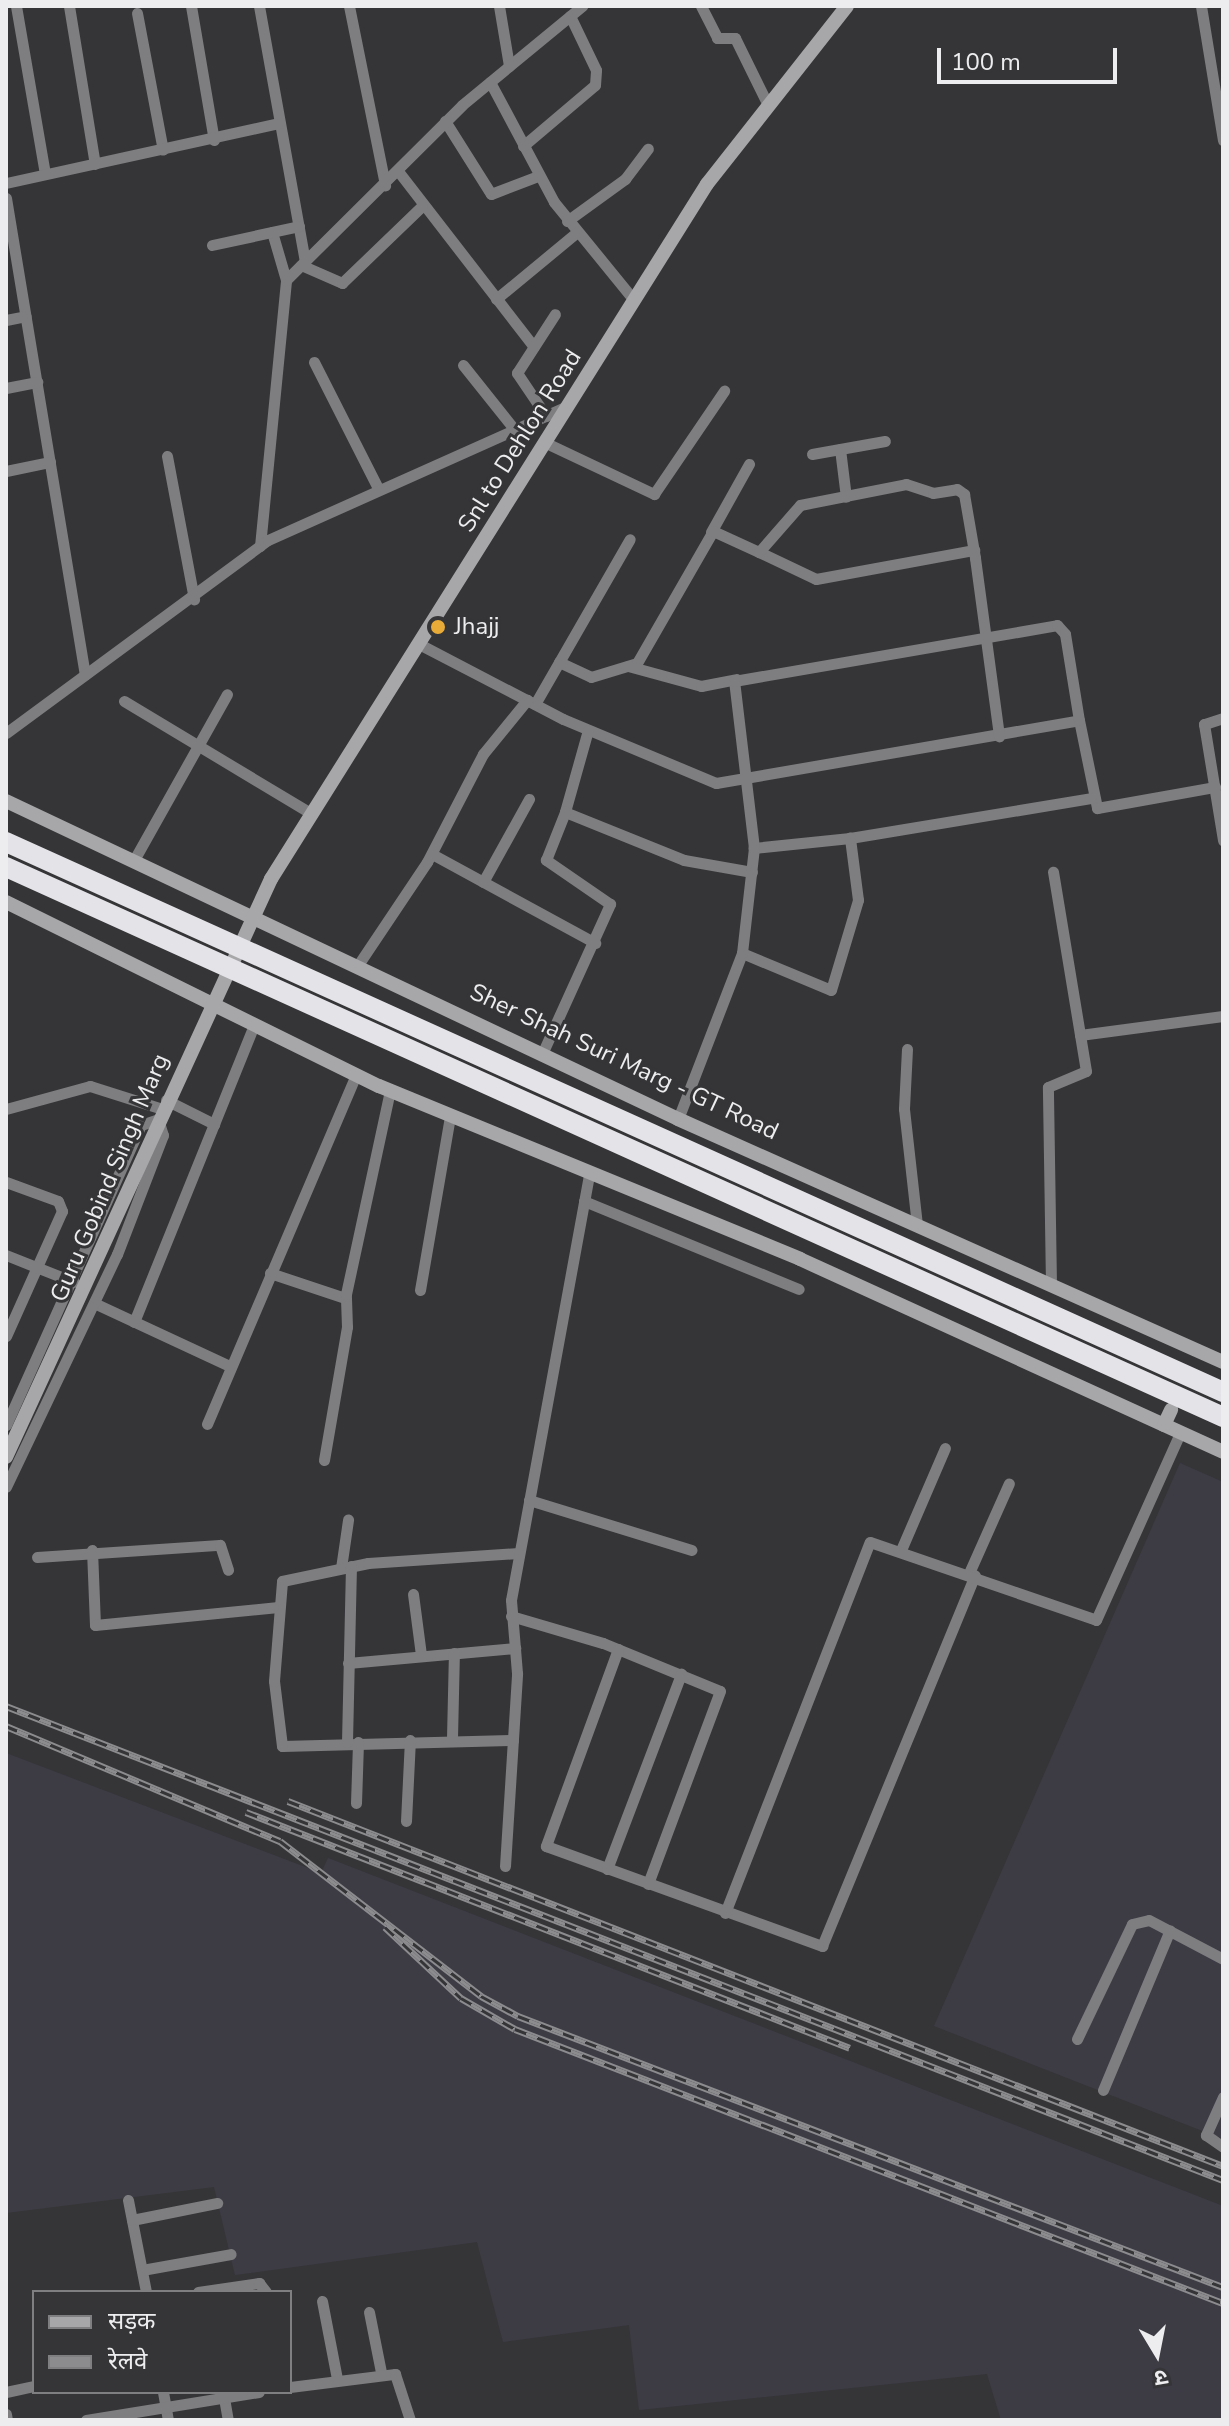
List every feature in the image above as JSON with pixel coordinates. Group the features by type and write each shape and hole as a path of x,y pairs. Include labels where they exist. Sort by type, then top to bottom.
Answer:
{"highway":[{"path":"6,842 250,958 1223,1392"},
{"path":"6,867 241,978 1223,1417"}],"street":[{"path":"16,6 45,174"},
{"path":"69,6 95,164"},
{"path":"191,6 214,140"},
{"path":"259,6 303,263"},
{"path":"349,6 385,185"},
{"path":"499,6 509,66"},
{"path":"286,280 385,185 445,121 582,6"},
{"path":"701,6 717,38 735,38 768,105"},
{"name":"Snl to Dehlon Road","path":"253,914 312,814 707,184 847,6"},
{"path":"1201,6 1223,140"},
{"path":"137,13 163,150"},
{"path":"523,146 595,85 596,70 570,16"},
{"path":"490,82 538,176 567,221 634,300"},
{"path":"445,121 491,194 538,176"},
{"path":"6,183 214,140 280,123"},
{"path":"567,221 625,179 648,149"},
{"path":"398,171 422,206 534,347"},
{"path":"6,198 85,675"},
{"path":"303,263 342,283 422,206"},
{"path":"212,245 299,226"},
{"path":"260,546 286,280 272,232"},
{"path":"496,299 576,233"},
{"path":"546,416 517,376 555,314"},
{"path":"6,320 26,316"},
{"path":"314,362 378,488"},
{"path":"463,365 514,429"},
{"path":"6,388 37,382"},
{"path":"544,442 654,494 724,391"},
{"path":"6,733 194,599 260,546 378,488 566,407"},
{"path":"812,454 885,441"},
{"path":"840,449 846,497"},
{"path":"167,456 194,599"},
{"path":"6,471 50,462"},
{"path":"559,662 588,677 639,661 749,464"},
{"path":"759,552 794,508 909,484 933,493 962,491 987,636 999,736"},
{"path":"711,532 816,579 974,550"},
{"path":"358,965 432,854 483,754 531,702 559,662 630,539"},
{"path":"627,666 701,686 987,636 1062,627 1091,798 1098,808 1215,787"},
{"path":"419,644 588,730 712,782 749,781 1079,720"},
{"path":"678,1119 742,953 754,848 736,679"},
{"path":"134,860 227,694"},
{"path":"124,701 312,814"},
{"path":"1223,718 1204,724 1223,840"},
{"path":"542,1054 595,943 610,903 546,860 565,812 588,730"},
{"path":"754,848 850,838 1091,798"},
{"path":"483,882 529,799"},
{"name":"Sher Shah Suri Marg - GT Road","path":"6,801 253,914 678,1119 1051,1285 1195,1357 1223,1362"},
{"path":"565,812 684,860 752,872"},
{"path":"742,953 833,989 858,900 850,838"},
{"path":"432,854 595,943"},
{"path":"1051,1285 1048,1087 1085,1077 1053,872"},
{"path":"6,902 390,1091 589,1176 800,1259 1223,1452"},
{"name":"Guru Gobind Singh Marg","path":"6,1457 57,1357 159,1115 253,914"},
{"path":"1080,1035 1223,1016"},
{"path":"134,1322 254,1025"},
{"path":"907,1049 904,1109 917,1225"},
{"path":"207,1424 356,1075"},
{"path":"6,1109 90,1086 159,1115 214,1124"},
{"path":"324,1460 347,1327 345,1298 390,1091"},
{"path":"6,1425 74,1282 141,1125 159,1115"},
{"path":"6,1487 94,1303 163,1135 159,1115"},
{"path":"420,1290 450,1117"},
{"path":"505,1866 513,1740 515,1648 511,1616 519,1553 589,1176"},
{"path":"6,1182 61,1205 6,1336"},
{"path":"584,1201 799,1289"},
{"path":"6,1255 74,1282"},
{"path":"270,1273 345,1298"},
{"path":"94,1303 230,1366"},
{"path":"1164,1425 1171,1410"},
{"path":"725,1913 868,1544 901,1550 1098,1619 1180,1433"},
{"path":"901,1550 945,1448"},
{"path":"618,1649 546,1844 814,1944 829,1942 1009,1483"},
{"path":"529,1500 692,1550"},
{"path":"348,1520 348,1663 356,1803"},
{"path":"37,1557 92,1550 220,1545 228,1570"},
{"path":"92,1550 95,1625 278,1607"},
{"path":"513,1740 452,1738 277,1744 278,1607 282,1581 346,1567 519,1553"},
{"path":"413,1594 421,1655"},
{"path":"511,1616 618,1649 681,1674 721,1696 648,1884"},
{"path":"348,1663 515,1648"},
{"path":"452,1738 454,1653"},
{"path":"607,1869 681,1674"},
{"path":"406,1821 410,1740"},
{"path":"1077,2039 1125,1930 1145,1919 1223,1959"},
{"path":"1103,2090 1170,1930"},
{"path":"1223,2097 1206,2138 1223,2147"},
{"path":"128,2200 146,2290"},
{"path":"132,2220 217,2203"},
{"path":"142,2270 231,2254"},
{"path":"212,2290 259,2283 264,2290"},
{"path":"322,2301 337,2379"},
{"path":"369,2312 381,2372"},
{"path":"292,2387 381,2372 400,2378 410,2420"},
{"path":"6,2392 32,2386"},
{"path":"163,2394 168,2420"},
{"path":"86,2420 247,2394"},
{"path":"224,2398 228,2420"}],"shaded area":[{"path":"1180,1463 1223,1482 1223,2139 934,2026"},
{"path":"6,1753 321,1873 328,1858 1223,2206 1223,2420 1001,2420 987,2374 639,2410 629,2325 503,2342 477,2242 235,2275 214,2187 6,2213"}],"railway":[{"path":"6,1706 1223,2180"},
{"path":"6,1726 280,1841 481,1996 518,2016 1223,2287"},
{"path":"288,1801 1223,2166"},
{"path":"246,1812 850,2048"},
{"path":"385,1927 461,1998 515,2029 1223,2303"}],"place":[{"name":"Jhajj","path":"438,627"}]}
